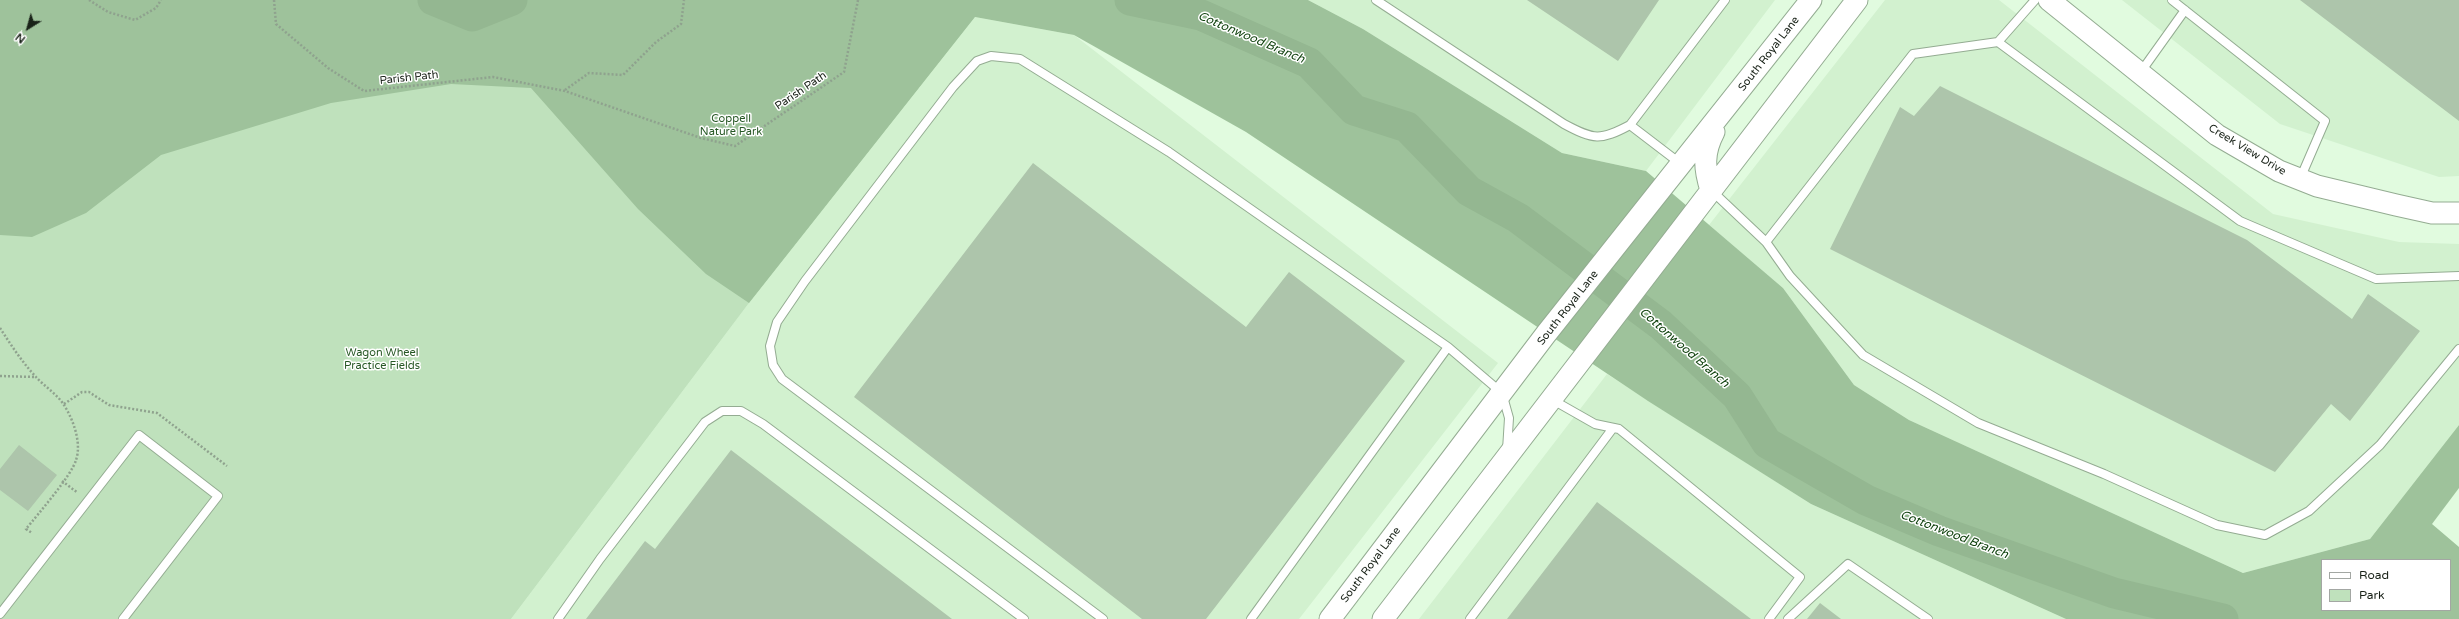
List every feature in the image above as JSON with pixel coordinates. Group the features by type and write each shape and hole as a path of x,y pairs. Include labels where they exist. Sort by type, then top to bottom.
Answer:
{"main road":[{"name":"South Royal Lane","path":"1330,619 1546,334 1811,0"},
{"path":"1383,619 1857,0"},
{"name":"Creek View Drive","path":"2049,0 2217,135 2279,171 2317,186 2396,205 2432,213 2459,213"},
{"path":"1711,190 1704,170 1706,148 1726,109"}],"lane":[{"path":"1376,0 1564,124 1588,136 1609,136 1630,125 1725,0"},
{"path":"1766,242 1913,54 1998,42 2035,0"},
{"path":"2172,0 2325,121 2300,179"},
{"path":"2140,74 2185,10"},
{"path":"1998,42 2240,221 2376,280 2459,276"},
{"path":"1103,619 782,379 773,365 770,346 776,322 805,281 953,87 977,61 991,56 1020,59 1169,152 1448,347 1502,393 1509,418 1507,456"},
{"path":"1630,125 1682,164"},
{"path":"1711,190 1766,242 1806,293 1862,355 1978,422 2104,474 2217,526 2265,535 2310,511 2380,445 2459,349"},
{"path":"1251,619 1448,347"},
{"path":"1551,399 1595,424 1619,429 1800,577 1769,619"},
{"path":"558,619 600,559 705,422 722,411 741,410 813,461 1024,619"},
{"path":"1470,619 1612,428"},
{"path":"0,614 139,435 218,496 123,619"},
{"path":"1788,619 1848,564 1928,619"}],"path":[{"path":"89,0 108,12 135,20 156,8 161,0"},
{"name":"Parish Path","path":"274,0 276,24 328,68 364,91 493,78 565,91 701,138 735,146 844,72 858,0"},
{"path":"565,91 589,73 623,75 656,42 681,24 684,0"},
{"path":"0,328 15,353 36,377 64,404 74,428 77,445 76,460 26,529 32,533"},
{"path":"0,376 36,377"},
{"path":"64,404 82,392 89,392 109,405 156,413 227,466"},
{"path":"62,481 88,501"}],"shaded area":[{"path":"1308,0 1775,0 1646,171 1562,153 1363,29"},
{"path":"1885,0 1999,0 2273,214 2399,242 2459,244 2459,425 2370,539 2243,573 1909,420 1854,385 1783,288 1709,225"},
{"path":"2122,0 2459,0 2459,176 2439,177 2280,124"},
{"path":"975,17 1074,35 1498,363 1299,619 511,619 749,303"},
{"path":"1607,374 1811,504 2066,619 1419,619"}],"green space":[{"name":"Wagon Wheel Practice Fields","path":"0,0 988,0 749,303 511,619 0,619"},
{"name":"Coppell Nature Park","path":"0,0 1308,0 1363,29 1562,153 1646,171 1783,288 1854,385 1909,420 2243,573 2370,539 2459,425 2459,488 2432,524 2459,547 2459,619 2066,619 1811,504 1648,401 1246,132 1074,35 975,17 749,303 706,274 638,209 531,88 451,84 331,103 161,155 86,213 32,237 0,235"}],"building":[{"path":"1527,0 1659,0 1618,61"},
{"path":"2300,0 2459,0 2459,121"},
{"path":"1940,86 2247,240 2352,319 2368,294 2420,331 2350,421 2331,404 2275,472 1830,249 1900,107 1914,116"},
{"path":"1033,163 1246,327 1289,272 1405,361 1206,619 1142,619 854,397"},
{"path":"19,445 57,475 28,511 0,490 0,469"},
{"path":"731,450 952,619 586,619 645,541 655,549"},
{"path":"1597,502 1751,619 1507,619"},
{"path":"1820,603 1841,619 1807,619"}],"waterway":[{"name":"Cottonwood Branch","path":"433,0 472,16 512,0"},
{"name":"Cottonwood Branch","path":"1130,0 1201,15 1309,63 1354,110 1407,127 1469,191 1518,218 1661,325 1737,396 1767,443 1866,500 1939,531 2114,593 2223,619"}]}
